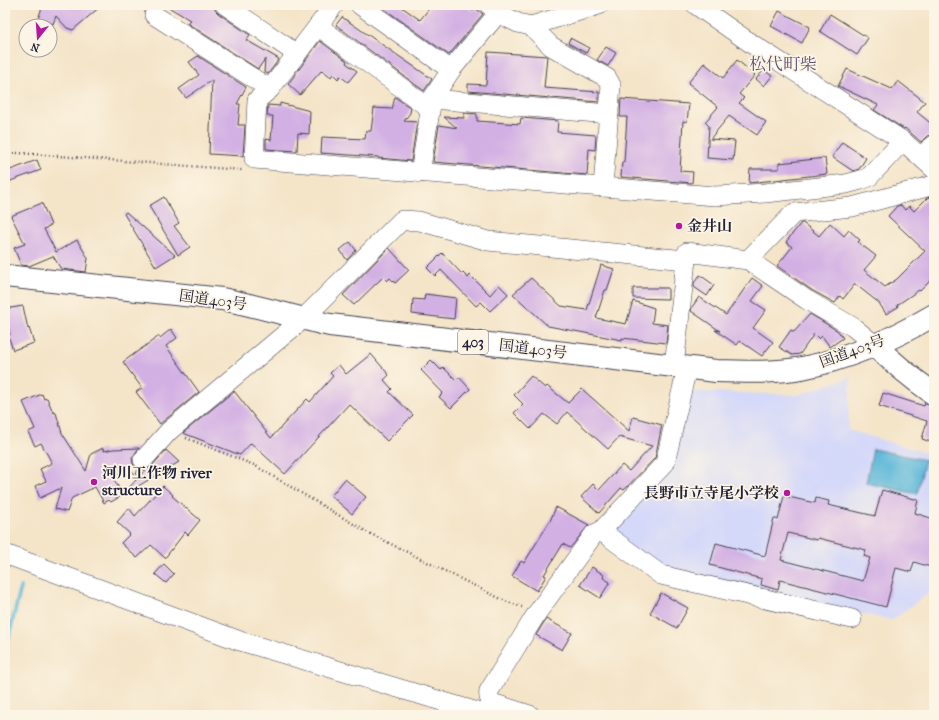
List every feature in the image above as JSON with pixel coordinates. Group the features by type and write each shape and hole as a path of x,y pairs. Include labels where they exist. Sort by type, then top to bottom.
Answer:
{"main road":[{"name":"国道403号","path":"5,276 222,299 338,326 681,367 747,372 801,368 848,356 912,328 934,314"},
{"path":"875,345 918,383 934,394"}],"street":[{"path":"334,5 270,89 257,100 254,159 715,196 765,193 846,184 869,177 903,141"},
{"path":"360,5 451,70"},
{"path":"420,173 431,103 451,70 494,9 518,23 531,26 599,5"},
{"path":"697,5 752,44 903,141 930,156"},
{"path":"233,7 297,54"},
{"path":"152,8 270,89"},
{"path":"318,26 431,103 609,114"},
{"path":"531,26 551,46 607,78 611,85 603,187"},
{"path":"748,260 794,213 852,207 934,185"},
{"path":"143,460 169,431 303,319 402,220 419,221 488,241 686,260"},
{"path":"530,715 492,703 488,695 492,685 537,613 594,534 601,531 665,463 681,367 687,252 748,260 807,300 853,327 875,345"},
{"path":"601,531 661,575 852,619"},
{"path":"5,554 240,641 488,715"}],"path":[{"path":"169,431 254,465 367,532 505,601 537,613"}],"shaded area":[{"name":"長野市立寺尾小学校","path":"851,377 848,430 934,455 934,589 892,620 663,572 612,533 671,463 683,391 798,395"}],"water":[{"path":"873,449 925,460 917,494 866,483"}],"building":[{"path":"43,5 102,5 73,30 67,28 56,16 55,18 38,18"},
{"path":"165,5 214,5 215,10 219,14 250,35 246,40 279,59 268,74 264,72 265,59 258,69 187,23 190,20"},
{"path":"379,5 399,5 420,20 432,5 465,5 473,11 475,8 483,14 449,55"},
{"path":"779,11 810,27 802,43 771,26"},
{"path":"830,14 868,38 857,55 820,31"},
{"path":"342,17 432,79 424,91 336,25"},
{"path":"570,38 589,48 586,53 568,43"},
{"path":"320,41 347,61 346,63 357,71 348,82 340,76 338,79 333,74 331,77 322,70 300,95 288,84"},
{"path":"606,47 616,53 608,66 597,60"},
{"path":"488,52 547,56 544,88 599,92 599,102 468,91 468,84 486,85"},
{"path":"198,56 246,87 237,104 240,104 238,125 245,125 243,156 209,154 212,80 186,98 179,89 199,75 189,62"},
{"path":"737,60 755,75 739,94 744,98 739,103 766,122 757,135 729,116 710,139 735,141 733,160 707,158 709,126 705,122 718,107 688,83 704,63 723,78"},
{"path":"847,69 892,89 898,81 925,102 917,112 934,126 934,134 927,136 921,142 905,128 904,129 874,110 878,105 838,86"},
{"path":"764,70 772,76 764,86 756,79"},
{"path":"395,97 411,108 410,113 404,121 417,122 411,161 321,153 322,137 365,139 366,131 371,131 374,108 392,109"},
{"path":"621,99 689,104 687,122 683,121 680,171 693,172 692,183 621,177 622,162 624,162 627,117 620,117"},
{"path":"280,103 310,111 309,134 298,133 297,151 266,149 266,139 271,140 273,116 267,116 268,105 280,106"},
{"path":"464,113 477,114 477,121 520,124 521,118 558,121 557,132 596,135 595,150 589,149 587,175 433,162 439,125 457,128 444,117 464,118"},
{"path":"842,142 866,158 859,169 853,171 832,157"},
{"path":"825,158 827,174 749,183 750,169 779,169 779,163"},
{"path":"37,160 41,170 5,183 5,172"},
{"path":"934,196 934,277 920,291 919,290 897,305 898,307 886,314 879,303 855,284 843,299 840,296 835,303 813,291 777,266 792,247 786,242 801,223 819,236 830,223 844,236 849,230 860,240 858,242 876,256 864,270 885,287 897,279 925,251 888,216 897,206 901,205 905,210 909,206 914,211 927,198"},
{"path":"164,197 179,223 174,226 190,247 178,255 149,206"},
{"path":"42,203 51,225 44,229 56,252 77,240 88,258 86,272 61,269 53,256 29,266 21,265 14,248 25,244 11,216"},
{"path":"126,212 175,255 156,267 124,214"},
{"path":"350,242 356,250 347,260 340,250"},
{"path":"389,248 409,270 395,283 390,278 387,281 383,277 354,305 343,295"},
{"path":"442,253 462,274 463,273 468,278 470,275 490,295 499,285 508,294 490,311 481,302 476,306 441,270 435,276 427,268"},
{"path":"601,265 614,269 607,290 605,290 596,318 626,324 633,301 654,308 652,323 668,325 666,343 622,338 622,340 548,326 513,294 531,278 561,306 587,310"},
{"path":"700,275 714,285 707,296 694,287 694,283"},
{"path":"752,278 763,286 752,301 766,310 753,328 773,342 762,356 740,341 737,345 691,311 699,297 726,315"},
{"path":"633,288 668,288 668,299 633,298"},
{"path":"425,294 456,298 454,319 412,314 413,299 424,300"},
{"path":"23,306 28,329 29,328 34,343 13,350 8,335 10,335 5,309"},
{"path":"810,314 838,331 843,338 830,347 822,336 819,339 814,334 800,354 792,355 779,347 791,330 794,332"},
{"path":"171,329 177,338 166,346 199,392 160,424 136,392 142,388 123,362"},
{"path":"371,354 389,375 384,380 392,389 389,392 413,415 387,441 349,404 285,474 251,443 240,455 183,433 234,391 271,438 307,399 310,402 333,376 330,373 339,365 346,374"},
{"path":"431,360 441,370 443,367 456,380 459,377 470,389 451,408 439,397 443,393 421,370"},
{"path":"531,376 545,388 547,386 568,403 582,389 629,431 633,417 662,425 655,458 624,490 621,488 599,513 581,497 593,484 599,490 622,465 629,471 652,446 619,437 608,449 567,412 557,424 544,414 530,429 514,413 523,404 514,395"},
{"path":"883,393 924,406 925,403 934,406 934,443 922,439 927,421 879,406"},
{"path":"42,394 44,399 47,398 53,412 56,413 62,433 86,471 91,454 103,448 104,451 113,449 139,448 132,458 133,464 138,469 136,475 129,468 113,478 123,495 111,502 109,500 104,503 95,487 72,498 67,512 55,509 61,488 40,498 35,486 46,481 40,469 52,463 41,443 35,446 28,432 35,429 23,402"},
{"path":"166,450 179,462 128,492 127,490 144,471 151,467"},
{"path":"345,479 366,497 352,514 331,496"},
{"path":"163,486 173,495 172,496 200,520 188,535 185,532 165,558 151,545 137,558 121,543 130,534 117,522 129,508 135,516"},
{"path":"882,490 918,500 915,513 934,519 934,568 914,562 911,572 896,568 886,607 780,580 778,590 761,585 762,579 710,565 716,543 765,556 774,518 778,520 784,496 815,503 816,498 829,501 828,505 875,516","holes":["788,533 817,540 818,538 866,550 864,556 870,558 863,581 781,560"]},
{"path":"556,507 589,525 570,548 563,544 544,575 546,576 537,591 512,576 521,561 524,563 550,521"},
{"path":"164,564 174,574 166,583 155,574"},
{"path":"592,567 604,575 603,578 610,582 600,598 580,585"},
{"path":"661,593 688,608 677,628 650,613"},
{"path":"546,619 572,633 562,650 536,635"}],"waterway":[{"path":"5,651 21,587"}],"place":[{"name":"金井山","path":"679,226"},
{"name":"河川工作物 river structure","path":"94,482"},
{"name":"長野市立寺尾小学校","path":"787,493"}],"district":[{"name":"松代町柴","path":"783,64"}]}
